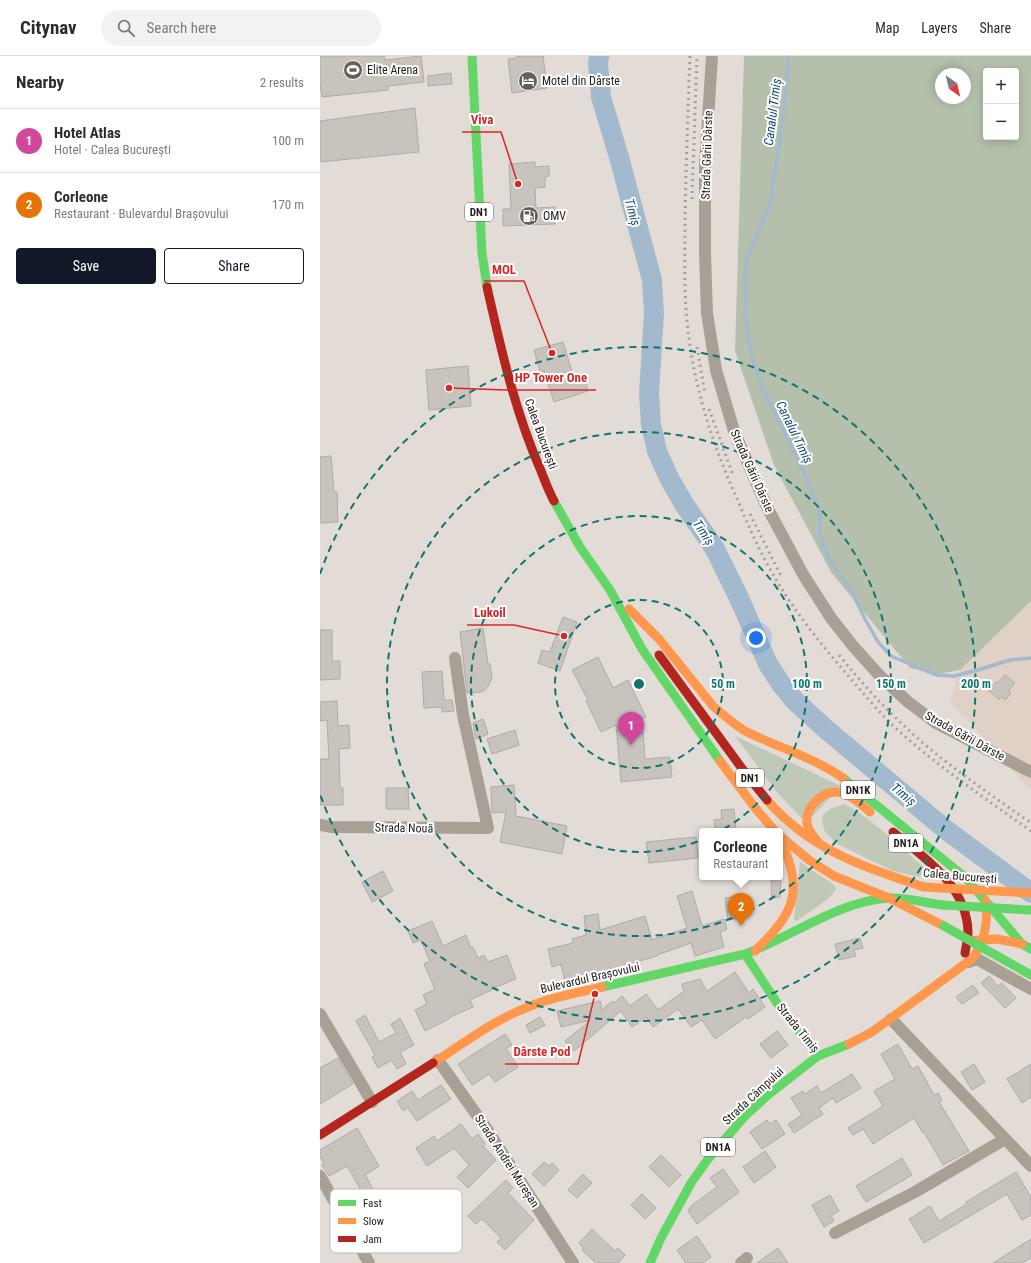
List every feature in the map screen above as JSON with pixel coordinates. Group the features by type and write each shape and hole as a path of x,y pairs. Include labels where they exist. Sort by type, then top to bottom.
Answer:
{"main road":[{"name":"Calea București","path":"472,56 482,253 487,286 504,358 529,444 553,499 580,547 735,759 774,807 796,830 822,847 843,858 873,871 924,887 1031,893"},
{"name":"Calea București","path":"610,590 642,649 722,763 756,809 773,828"},
{"name":"DN1K","path":"610,590 659,639 713,706 731,722 755,735 791,749 842,777 973,885 1022,944"},
{"path":"822,847 811,832 807,822 811,808 818,799 825,794 833,792 841,793 860,804 876,818"},
{"name":"DN1A","path":"888,827 937,870 957,894 968,919 968,941 957,970"},
{"path":"783,838 809,860 834,876 889,898 944,926 1031,975"},
{"path":"755,951 769,938 784,919 790,908 794,893 794,879 791,863 783,843"},
{"path":"889,898 943,905 1031,910"},
{"name":"Bulevardul Brașovului","path":"320,1135 516,1012 541,1002 727,960 772,944 813,922 845,908 874,900 889,898"},
{"name":"DN1A","path":"957,970 969,962 980,950 984,940 987,919 986,901"},
{"name":"DN1K","path":"968,941 1009,940 1022,944 1031,949"},
{"name":"Strada Timiș","path":"745,954 772,996 818,1056 856,1041 891,1019 957,970"},
{"name":"Strada Câmpului","path":"650,1263 677,1208 691,1183 708,1158 744,1118 768,1095 818,1056"}],"street":[{"name":"Strada Gării Dârste","path":"712,56 705,166 707,313 716,370 734,431 767,507 804,576 831,618 853,646 879,675 907,701 936,723 1031,772"},
{"name":"Strada Nouă","path":"320,825 332,827 488,828 463,715 455,658"},
{"path":"969,962 977,959 1031,989"},
{"path":"320,1014 372,1102"},
{"path":"891,1019 1031,1166"},
{"name":"Strada Andrei Mureșan","path":"438,1060 486,1128 574,1263"},
{"path":"835,1233 915,1192 1005,1139"},
{"path":"320,1176 330,1194"},
{"path":"363,1253 369,1263"}],"shaded area":[{"path":"1031,601 1031,790 950,702 960,670"}],"green space":[{"path":"744,56 1031,56 1031,601 960,670 938,674 910,668 831,572 774,465 735,351"},
{"path":"735,736 841,786 806,823 775,790"},
{"path":"844,804 865,817 922,866 924,869 920,877 893,871 837,844 825,832 822,817 832,808"},
{"path":"800,862 833,884 836,889 830,897 796,921 794,919"}],"building":[{"name":"Elite Arena","path":"320,56 384,56 385,60 421,56 424,82 388,86 388,90 322,97 320,84"},
{"name":"Motel din Dârste","path":"517,56 543,56 547,88 512,93 508,59 517,58"},
{"path":"451,73 452,84 428,86 428,76"},
{"path":"415,108 419,152 320,162 320,121"},
{"path":"535,162 535,167 549,166 549,176 545,177 545,187 535,188 536,208 555,207 555,224 503,226 503,209 511,209 509,164"},
{"path":"563,342 574,378 584,375 588,391 554,402 544,371 540,372 534,350"},
{"path":"468,366 471,406 429,410 426,370"},
{"path":"331,456 334,492 337,492 338,522 320,523 320,457"},
{"path":"563,617 577,622 560,671 538,663 542,650 550,652"},
{"path":"483,628 488,664 490,664 492,677 485,690 481,692 467,693 460,632"},
{"path":"320,630 332,630 332,661 340,661 340,679 320,680"},
{"path":"598,657 613,688 628,680 646,717 642,719 645,759 670,757 672,777 621,782 616,725 601,732 586,701 588,700 572,670"},
{"path":"442,671 444,700 452,700 454,711 442,712 442,707 424,708 422,672"},
{"path":"1005,675 1015,683 1009,690 1011,693 1005,700 1002,697 999,699 989,691 996,682 998,683"},
{"path":"337,701 338,726 349,725 350,748 339,749 340,788 343,788 343,805 320,805 320,759 329,759 327,720 320,721 320,702"},
{"path":"483,719 488,734 476,739 473,723"},
{"path":"515,730 519,745 492,754 487,739"},
{"path":"514,785 516,816 567,826 562,854 500,842 506,812 492,813 491,787"},
{"path":"386,788 408,788 409,809 386,809"},
{"path":"734,809 736,828 715,828 714,820 722,819 721,810"},
{"path":"696,837 698,858 649,863 646,842"},
{"path":"383,871 393,891 372,902 362,882"},
{"path":"771,880 781,880 780,897 772,898"},
{"path":"692,891 702,926 724,919 727,929 720,932 724,947 695,956 691,943 636,962 638,967 620,972 618,968 565,982 561,964 552,967 548,949 573,943 572,939 586,935 584,916 598,914 600,930 645,916 652,940 687,928 677,896"},
{"path":"741,896 742,903 746,903 748,916 728,920 725,898"},
{"path":"432,921 443,946 466,935 471,948 473,947 478,958 484,955 488,962 507,955 516,979 491,989 492,990 470,1000 473,1007 448,1018 449,1019 425,1031 415,1010 427,1004 423,995 435,989 424,964 430,961 421,940 413,943 408,931"},
{"path":"860,938 863,948 854,950 856,956 839,960 835,944"},
{"path":"735,972 749,993 753,989 765,1007 748,1019 746,1017 715,1039 702,1020 691,1027 678,1009 653,1027 646,1017 632,1027 621,1011 574,1051 565,1041 591,1020 561,1027 557,1011 600,1001 602,1010 612,1001 614,1003 622,996 630,1006 646,994 658,1010 684,991 682,984 700,979 707,991"},
{"path":"989,976 998,986 1002,983 1016,998 1005,1008 981,983"},
{"path":"973,985 979,993 962,1004 956,997"},
{"path":"365,1015 379,1042 396,1033 391,1024 400,1018 414,1045 400,1052 406,1064 397,1069 392,1060 378,1068 372,1057 375,1055 356,1021"},
{"path":"540,1017 545,1025 530,1033 526,1025"},
{"path":"777,1031 788,1045 771,1058 760,1044"},
{"path":"505,1034 512,1045 506,1048 518,1067 495,1082 489,1074 472,1085 458,1064"},
{"path":"898,1044 912,1069 918,1066 934,1095 938,1093 942,1100 939,1102 969,1151 943,1165 914,1118 873,1144 863,1129 853,1135 848,1128 883,1106 874,1091 895,1079 881,1054"},
{"path":"338,1058 353,1084 320,1104 320,1068"},
{"path":"974,1064 985,1082 972,1090 961,1072"},
{"path":"1031,1064 1031,1097 1022,1103 1007,1079"},
{"path":"852,1074 861,1088 836,1103 833,1098 819,1108 823,1114 794,1133 788,1124 802,1115 791,1098 803,1091 805,1094 817,1086 821,1093"},
{"path":"441,1085 451,1099 417,1121 408,1108 403,1111 397,1101 412,1091 418,1100"},
{"path":"767,1120 770,1124 776,1120 785,1134 762,1149 750,1132"},
{"path":"461,1124 472,1139 478,1134 485,1144 483,1146 496,1160 468,1188 457,1177 469,1165 454,1148 427,1166 416,1148 434,1136 437,1141"},
{"path":"357,1128 379,1166 365,1175 373,1189 360,1189 347,1166 329,1176 322,1165 324,1164 320,1156 320,1150"},
{"path":"765,1151 776,1167 754,1183 743,1167"},
{"path":"661,1155 681,1175 669,1187 649,1167"},
{"path":"902,1158 912,1175 866,1202 856,1186"},
{"path":"544,1162 549,1166 552,1163 559,1170 544,1186 532,1174"},
{"path":"723,1169 739,1192 697,1224 688,1211 691,1206 717,1187 710,1178"},
{"path":"1016,1172 1031,1197 1031,1215 1022,1220 1007,1194 924,1243 909,1219 930,1206 939,1221 967,1204 966,1202"},
{"path":"583,1174 592,1183 577,1198 568,1190"},
{"path":"506,1180 513,1188 508,1193 534,1220 505,1250 497,1242 501,1238 482,1219 476,1224 468,1216"},
{"path":"642,1194 656,1208 645,1219 631,1205"},
{"path":"830,1195 839,1211 831,1216 834,1221 824,1227 812,1205"},
{"path":"592,1229 615,1251 618,1248 625,1255 618,1263 596,1263 582,1250 583,1248 579,1243"},
{"path":"697,1236 711,1257 703,1263 686,1263 677,1250"},
{"path":"1031,1239 1031,1258 1022,1263 993,1263"},
{"path":"778,1248 788,1263 757,1263"}],"waterway":[{"name":"Timiș","path":"599,56 598,64 601,97 619,157 652,280 654,313 649,393 651,425 657,451 669,478 684,504 715,549 739,598 768,664 781,684 796,702 827,730 945,829 1031,893"},
{"name":"Canalul Timiș","path":"789,56 772,200 747,258 745,276 747,330 752,358 762,387 799,462 820,511 819,534 829,559 852,592 878,642 891,656 936,675 954,676 1010,660 1031,658"}],"railway":[{"path":"690,56 685,219 685,299 692,360 703,408 719,455 749,528 771,571 798,614 830,654 882,714 901,733 932,759 1031,831"},
{"path":"692,199 697,56"},
{"path":"697,347 705,394"},
{"path":"709,409 733,475"},
{"path":"750,514 782,578"},
{"path":"839,655 878,700 918,739 965,776 1031,823"}],"traffic: fast":[{"path":"472,56 482,253 487,287"},
{"path":"554,501 580,547 610,590 642,649 720,761"},
{"path":"843,778 966,878 1022,944 1031,949"},
{"path":"818,1056 777,1003 745,954 763,947 833,913 870,901 896,898 943,905"},
{"path":"943,905 1031,910"},
{"path":"944,926 1031,975"},
{"path":"602,987 745,954"},
{"path":"650,1263 661,1238 691,1183 708,1159 744,1117 768,1095 818,1056 849,1044"}],"traffic: slow":[{"path":"629,609 659,639 713,706 729,719 745,731 820,764 843,778"},
{"path":"720,761 756,809 772,828"},
{"path":"820,844 809,829 807,817 809,810 817,800 823,796 836,792 846,794 870,812"},
{"path":"767,800 801,832 839,855 880,872 924,887"},
{"path":"783,838 809,860 834,876 889,898 944,926"},
{"path":"755,951 780,924 792,899 792,872 783,845"},
{"path":"924,887 1031,893"},
{"path":"849,1044 872,1032 973,958 985,931 986,901"},
{"path":"968,941 997,939 1022,944"},
{"path":"433,1063 479,1032 515,1012 546,1000 602,987"}],"traffic: jam":[{"path":"487,287 503,357 516,403 532,449 554,501"},
{"path":"659,655 749,778 767,800"},
{"path":"893,832 931,863 952,887 966,916 968,932 965,953"},
{"path":"320,1135 433,1063"}],"place":[{"name":"Elite Arena","path":"353,70"},
{"name":"Motel din Dârste","path":"528,81"},
{"name":"Viva","path":"518,184"},
{"name":"OMV","path":"529,216"},
{"name":"MOL","path":"552,353"},
{"name":"HP Tower One","path":"449,388"},
{"name":"Lukoil","path":"564,636"},
{"name":"Hotel Atlas","path":"631,745"},
{"name":"Corleone","path":"741,926"},
{"name":"Dârste Pod","path":"595,994"}]}
